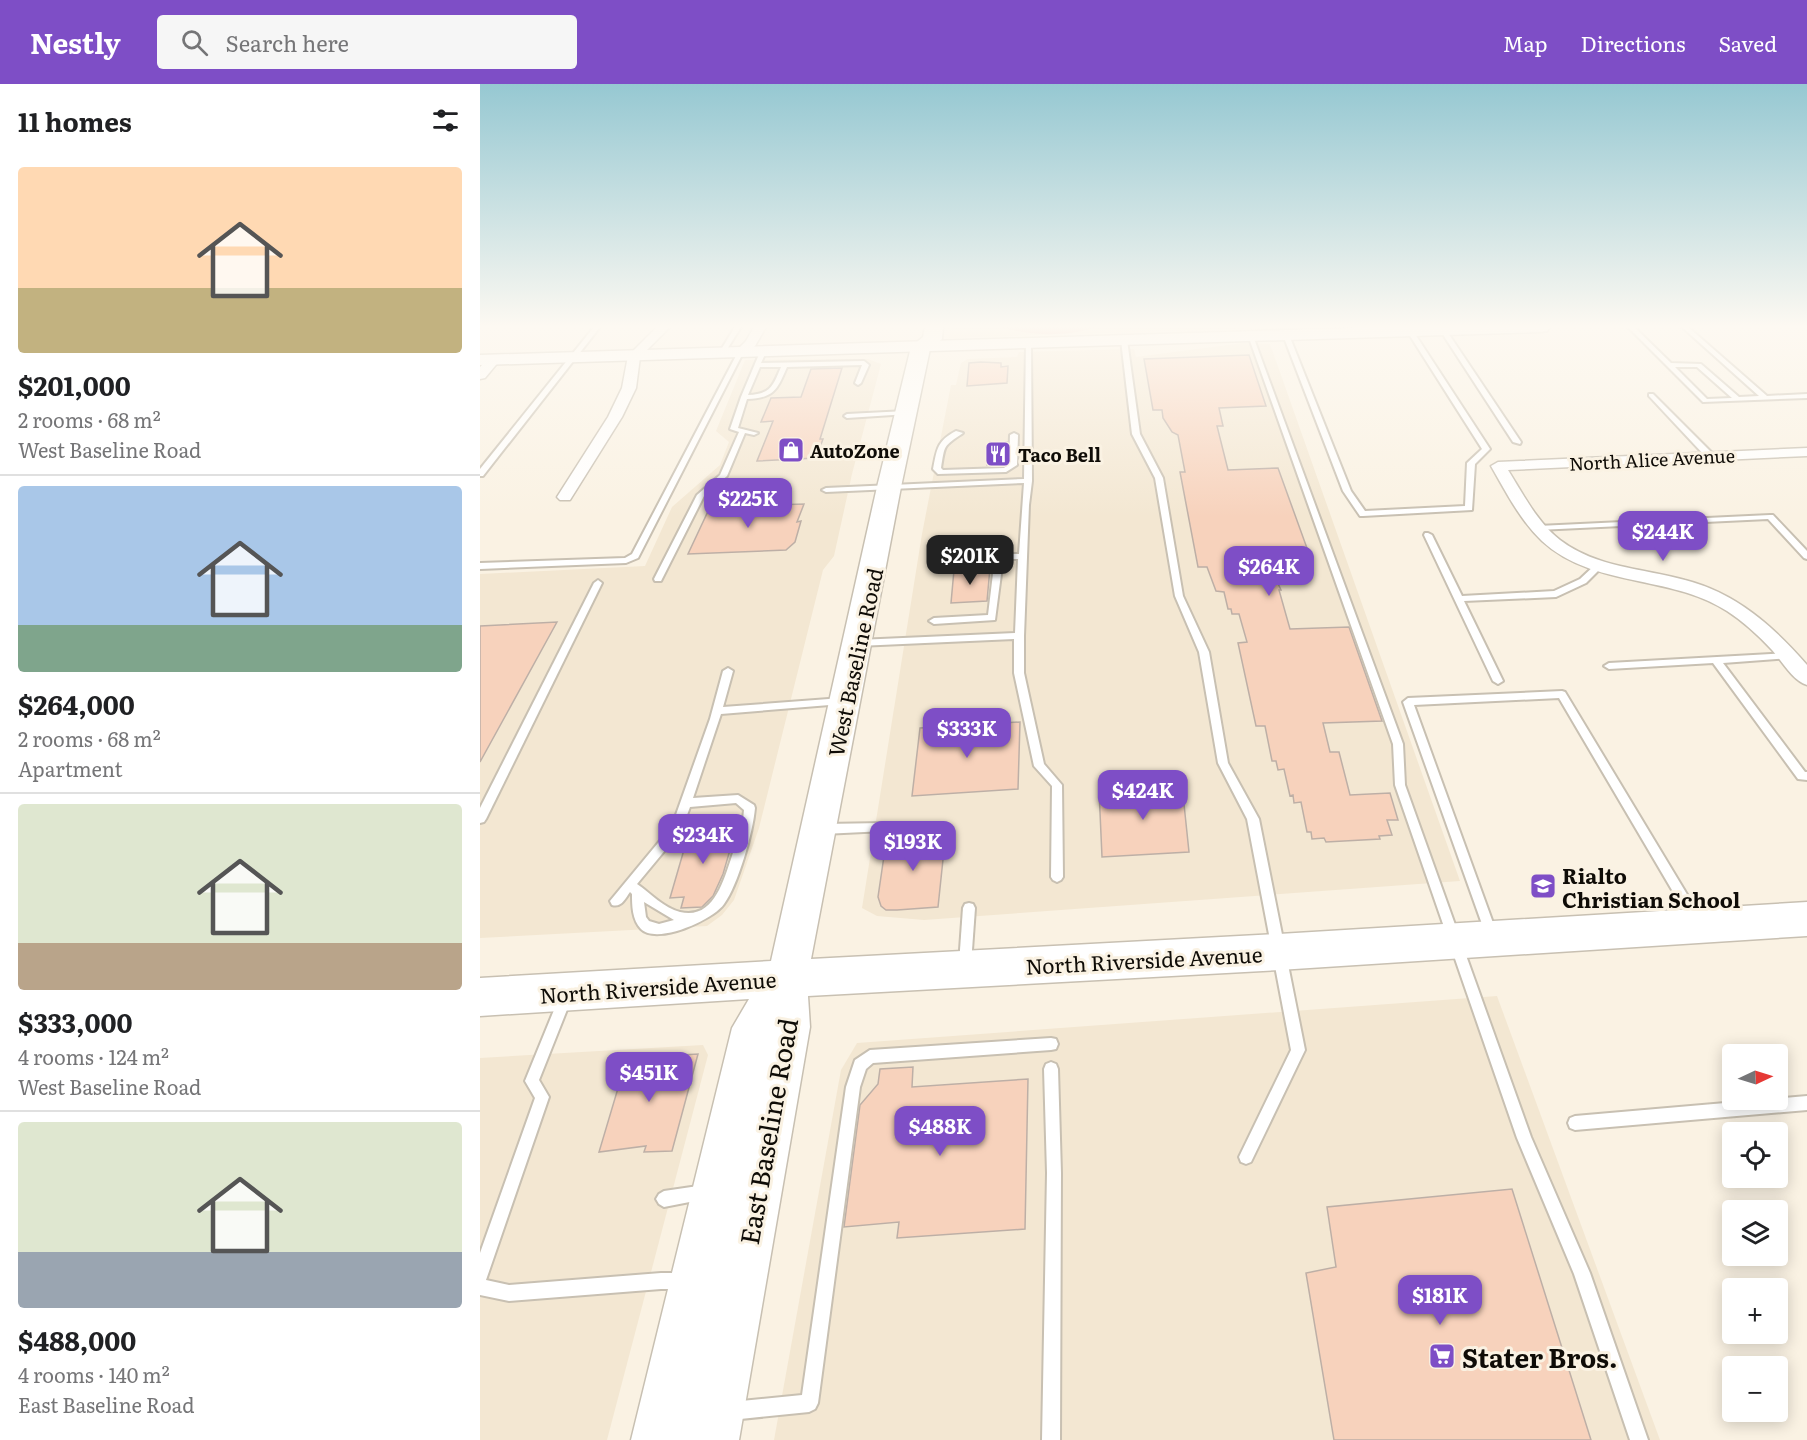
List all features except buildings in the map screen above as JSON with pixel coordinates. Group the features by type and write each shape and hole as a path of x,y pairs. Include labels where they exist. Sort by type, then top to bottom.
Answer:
{"main road":[{"name":"West Baseline Road","path":"788,978 889,487 911,390"},
{"name":"North Riverside Avenue","path":"480,997 1279,952 1807,919"},
{"name":"East Baseline Road","path":"658,1440 753,1028 788,978"},
{"name":"East Baseline Road","path":"713,1426 789,1027 788,978"}],"street":[{"path":"565,497 615,417 628,390"},
{"name":"North Alice Avenue","path":"1539,528 1497,466 1807,452"},
{"path":"1539,528 1562,549 1598,567 1631,576 1680,583 1714,595 1744,613 1771,636 1807,678"}],"lane":[{"path":"480,474 546,390"},
{"path":"480,566 626,560 635,556 713,390"},
{"path":"747,390 734,429 754,433"},
{"path":"744,397 765,397 772,390"},
{"path":"1028,390 1028,481 1022,556 1019,673 1039,766 1057,785 1057,877"},
{"path":"1130,390 1136,434 1159,478 1179,596 1204,652 1223,763 1253,819 1298,1050 1246,1157"},
{"path":"1270,390 1398,744 1400,785 1524,1138 1582,1273 1639,1440"},
{"path":"1308,390 1347,491 1363,514 1469,508 1471,463 1486,449 1448,390"},
{"path":"1483,390 1517,442"},
{"path":"1687,390 1695,398"},
{"path":"1695,390 1705,400 1807,396"},
{"path":"1728,390 1737,399"},
{"path":"1756,390 1765,398"},
{"path":"1651,395 1710,456"},
{"path":"847,416 906,413"},
{"path":"658,579 701,495 723,476 743,431"},
{"path":"959,433 945,439 941,445 937,469 941,472 1006,470 1013,465 1014,435"},
{"path":"826,490 1028,481"},
{"path":"1539,528 1770,517 1807,556"},
{"path":"1428,536 1498,681"},
{"path":"934,621 993,618 999,557 1022,556"},
{"path":"1458,599 1556,594 1583,581 1598,567"},
{"path":"480,819 598,583"},
{"path":"858,643 1019,636"},
{"path":"1609,666 1789,656"},
{"path":"1716,660 1802,776 1807,776"},
{"path":"616,901 634,888 677,828 717,711 728,671"},
{"path":"1493,938 1408,702 1562,694 1700,925"},
{"path":"717,711 846,701"},
{"path":"634,888 680,916 696,917 701,917 716,906 726,893 749,822 750,808 738,799 686,803"},
{"path":"819,830 885,827"},
{"path":"634,888 637,913 647,927 656,930 667,929 696,917"},
{"path":"965,968 969,908"},
{"path":"480,1275 542,1098 532,1081 569,992"},
{"path":"713,1426 809,1403 853,1087 860,1065 870,1057 1051,1044"},
{"path":"1051,1069 1054,1173 1051,1440"},
{"path":"1575,1124 1807,1103"},
{"path":"664,1199 715,1189"},
{"path":"480,1287 509,1293 661,1281 694,1282"}],"shaded area":[{"path":"733,390 874,390 834,556 823,570 759,828 734,900 722,915 707,926 480,938 480,574 645,566 672,507 720,465 729,442 716,431"},
{"path":"950,390 1286,390 1460,881 924,920 877,916 862,908 922,534"},
{"path":"1497,996 1660,1440 774,1440 841,1070 857,1043"},
{"path":"703,1045 708,1055 607,1440 480,1440 480,1058"}],"place":[{"name":"AutoZone","path":"791,450"},
{"name":"Taco Bell","path":"998,454"},
{"name":"Rialto Christian School","path":"1543,886"},
{"name":"Stater Bros.","path":"1442,1356"}]}
